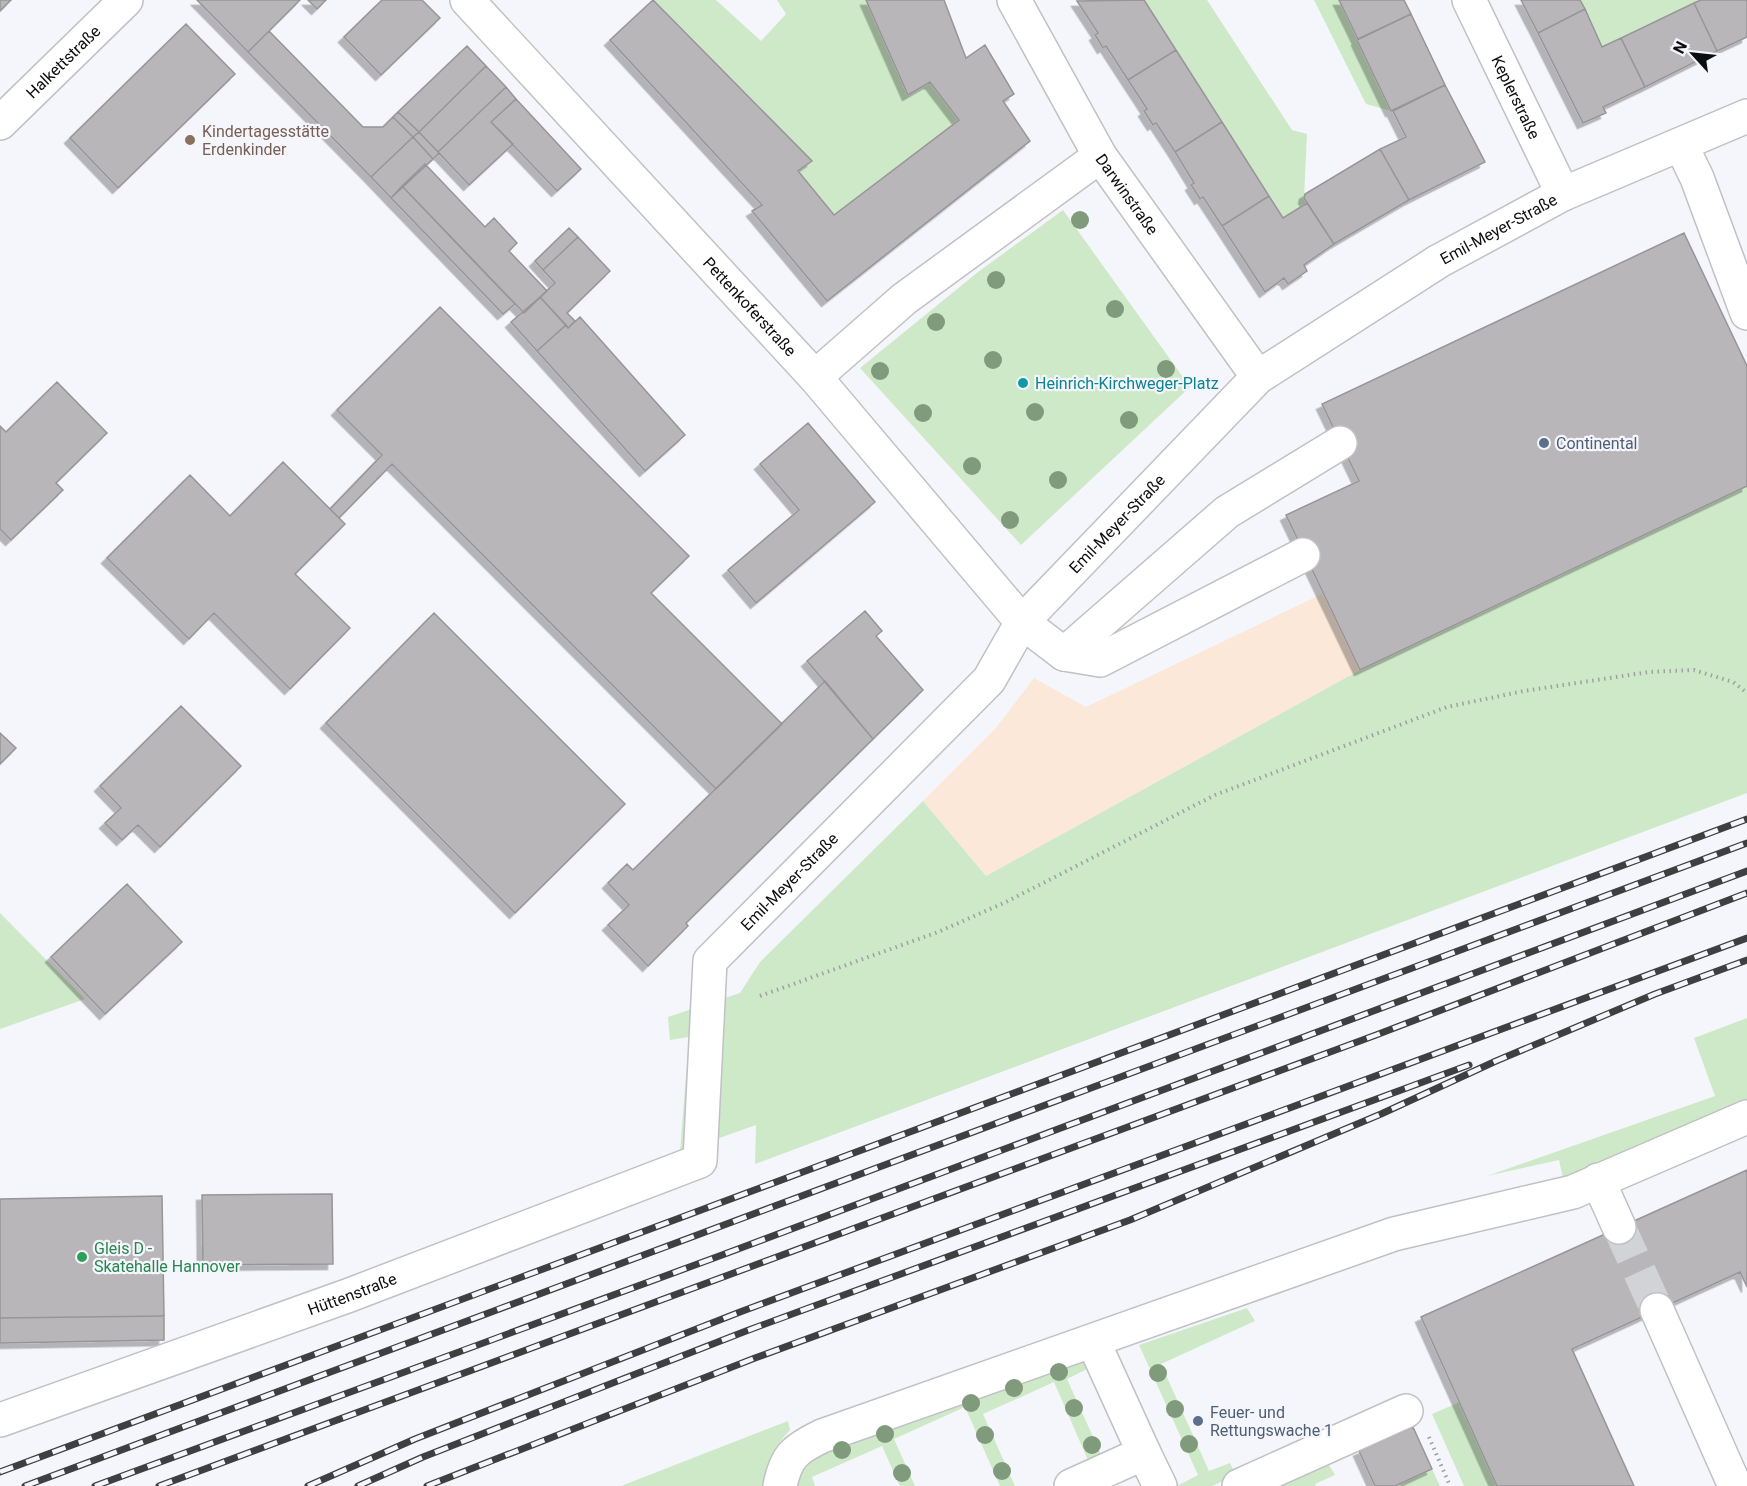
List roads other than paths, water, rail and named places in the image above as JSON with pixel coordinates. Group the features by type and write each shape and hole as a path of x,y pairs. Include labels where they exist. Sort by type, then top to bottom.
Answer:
{"street":[{"name":"Halkettstraße","path":"0,123 126,0"},
{"name":"Pettenkoferstraße","path":"467,0 815,377 1022,622 1065,654"},
{"name":"Darwinstraße","path":"1014,0 1100,156 1258,377"},
{"name":"Keplerstraße","path":"1469,0 1563,194"},
{"name":"Emil-Meyer-Straße","path":"700,1161 710,961 989,680 1022,622 1258,377 1438,261 1563,194 1747,116"},
{"path":"1681,145 1697,178 1747,313"},
{"path":"815,377 904,299 1100,156"},
{"path":"1065,654 1227,512 1340,443"},
{"path":"1065,654 1100,660 1303,555"},
{"path":"780,1486 789,1458 802,1446 1394,1234 1573,1192 1747,1117"},
{"name":"Hüttenstraße","path":"0,1420 347,1296 700,1161"},
{"path":"1598,1180 1619,1227"},
{"path":"1656,1311 1735,1486"},
{"path":"1094,1341 1160,1486"},
{"path":"1239,1486 1406,1411"},
{"path":"1071,1486 1144,1453"}],"tunnel":[{"path":"1619,1227 1657,1310"}],"railway":[{"path":"0,1472 1747,819"},
{"path":"25,1486 1747,843"},
{"path":"95,1486 722,1255 1747,871"},
{"path":"159,1486 1376,1035 1747,893"},
{"path":"308,1486 415,1439 740,1312 1747,938"},
{"path":"427,1486 755,1358 1130,1220 1381,1114 1496,1061 1655,994 1747,960"},
{"path":"358,1486 423,1457 746,1331 1469,1065"}],"place":[{"name":"Kindertagesstätte Erdenkinder","path":"190,140"},
{"name":"Heinrich-Kirchweger-Platz","path":"1023,383"},
{"name":"Continental","path":"1544,443"},
{"name":"Gleis D - Skatehalle Hannover","path":"82,1257"},
{"name":"Feuer- und Rettungswache 1","path":"1198,1421"}]}
